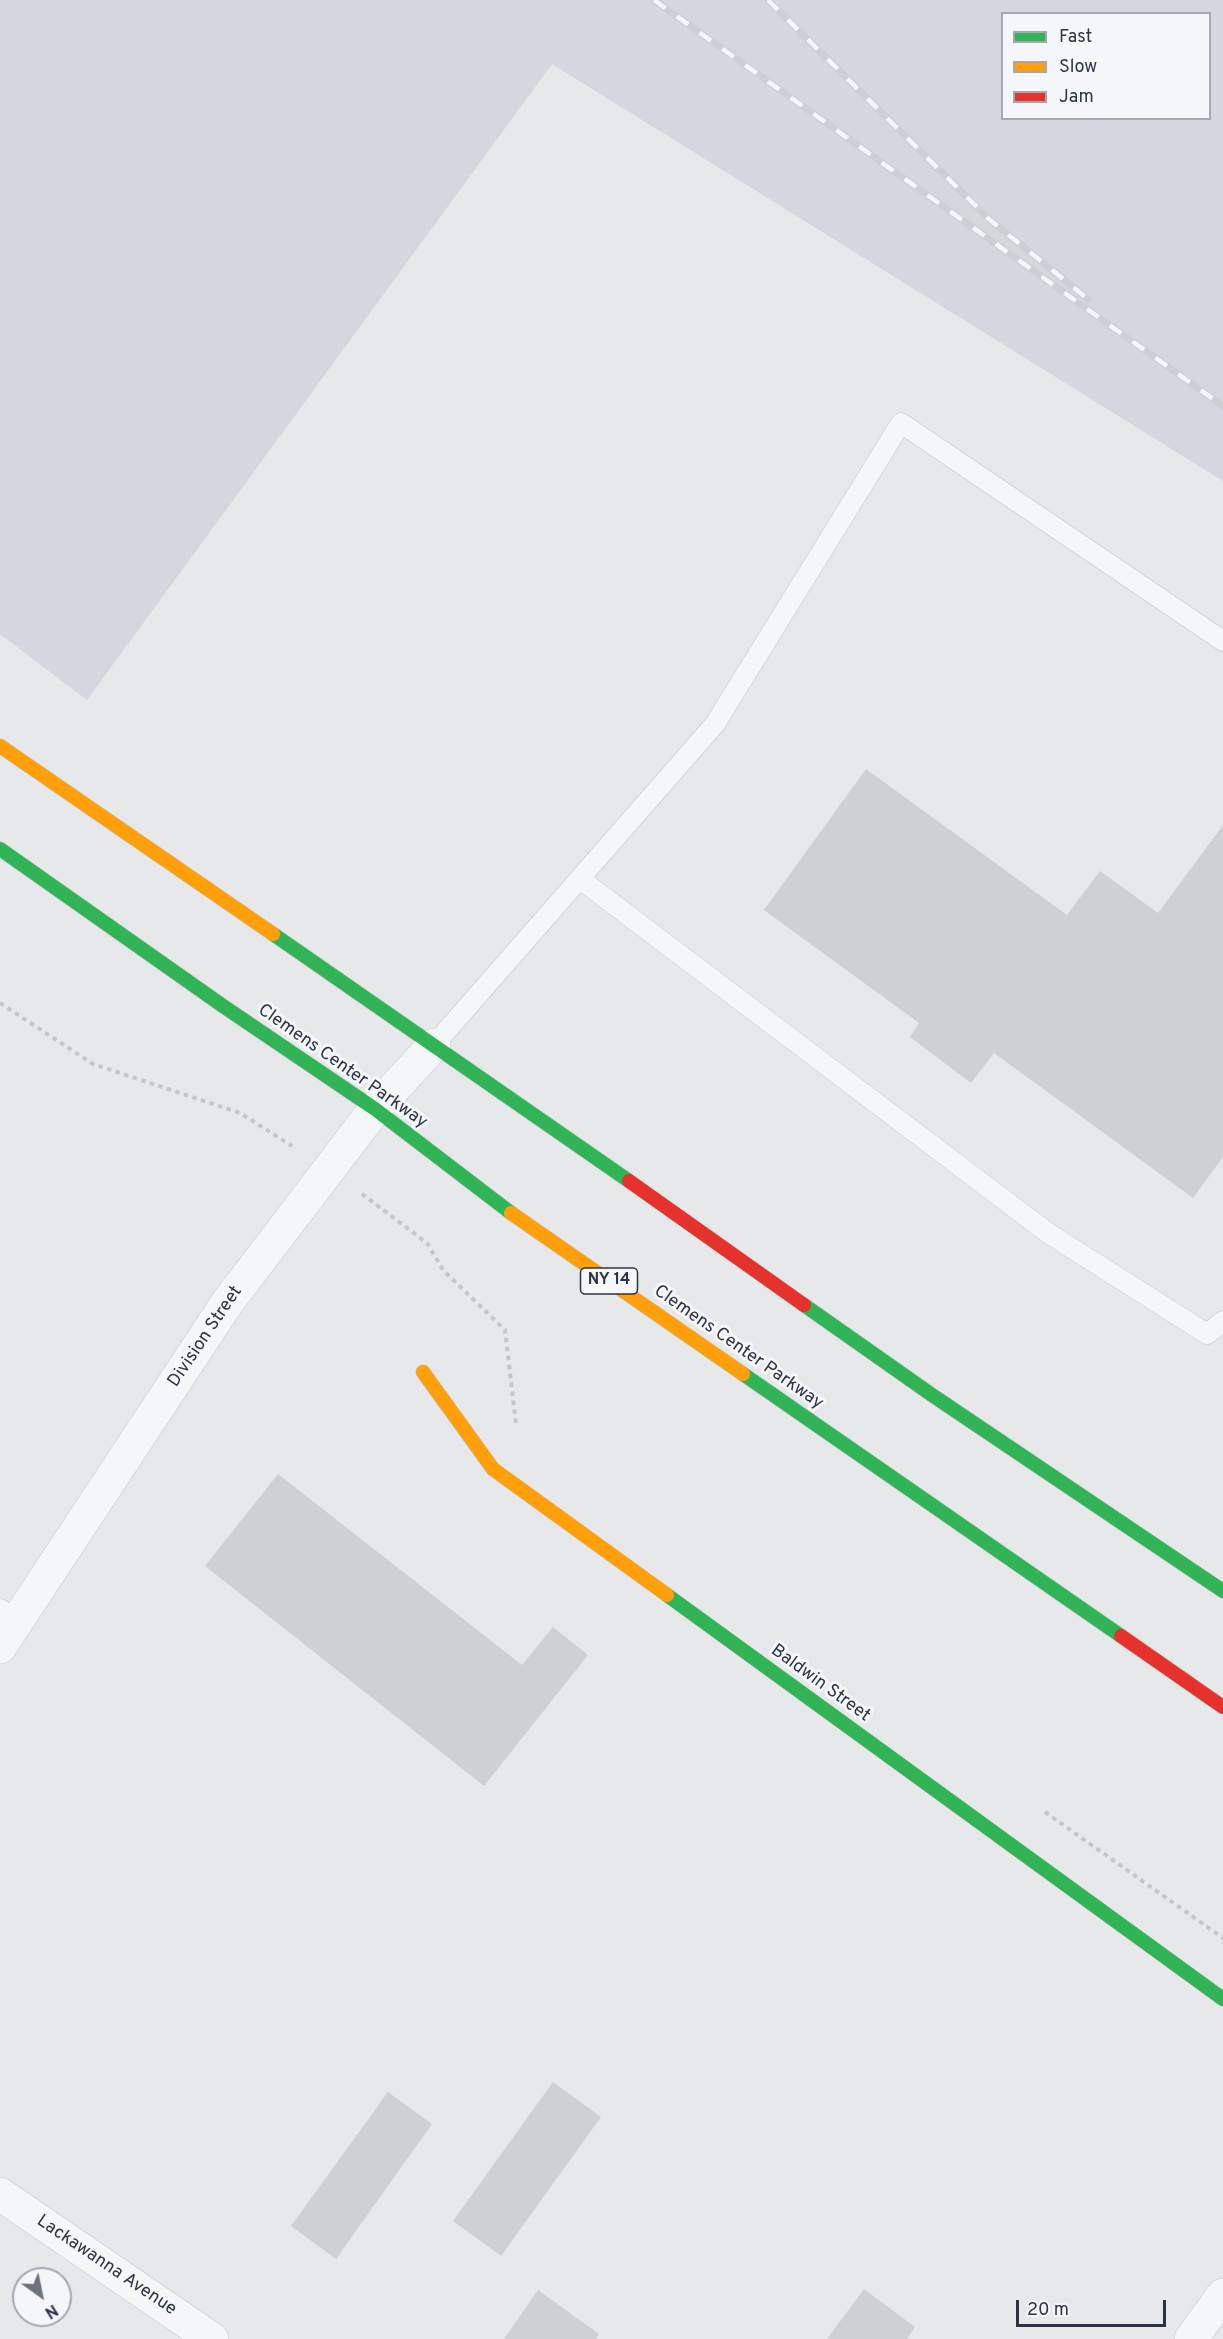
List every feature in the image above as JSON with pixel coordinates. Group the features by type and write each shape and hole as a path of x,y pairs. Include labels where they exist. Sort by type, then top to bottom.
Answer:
{"main road":[{"path":"0,746 434,1045 932,1395 1223,1591"},
{"name":"Clemens Center Parkway","path":"0,849 223,1006 375,1109 495,1202 1223,1707"},
{"name":"Baldwin Street","path":"423,1372 494,1469 1223,1999"}],"street":[{"name":"Division Street","path":"6,1626 227,1303 375,1109 434,1045"},
{"name":"Lackawanna Avenue","path":"0,2194 212,2339"},
{"path":"1191,2339 1223,2295"}],"lane":[{"path":"434,1045 715,724 901,423 1223,641"},
{"path":"580,879 1048,1233 1207,1334 1223,1321"}],"path":[{"path":"0,1004 93,1064 240,1113 328,1168 427,1243 443,1270 505,1330 516,1428"},
{"path":"1039,1808 1223,1938"}],"shaded area":[{"path":"0,0 1223,0 1223,481 552,64 87,700 0,634"}],"building":[{"path":"866,769 1067,915 1100,871 1158,913 1223,825 1223,1157 1193,1198 994,1053 971,1083 910,1037 919,1023 764,910"},
{"path":"278,1474 522,1665 553,1627 588,1655 484,1786 205,1566"},
{"path":"553,2082 601,2117 501,2256 453,2221"},
{"path":"388,2092 432,2124 336,2259 291,2226"},
{"path":"864,2289 915,2327 907,2339 827,2339"},
{"path":"538,2290 599,2334 596,2339 504,2339"}],"railway":[{"path":"654,0 1223,406"},
{"path":"768,0 990,220 1088,299"}],"traffic: fast":[{"path":"0,849 223,1006 375,1109 511,1213"},
{"path":"273,934 629,1181"},
{"path":"804,1305 932,1395 1223,1591"},
{"path":"743,1374 1121,1636"},
{"path":"667,1595 1223,1999"}],"traffic: slow":[{"path":"0,746 273,934"},
{"path":"511,1213 743,1374"},
{"path":"423,1372 493,1469 667,1595"}],"traffic: jam":[{"path":"629,1181 804,1305"},
{"path":"1121,1636 1223,1707"}]}
